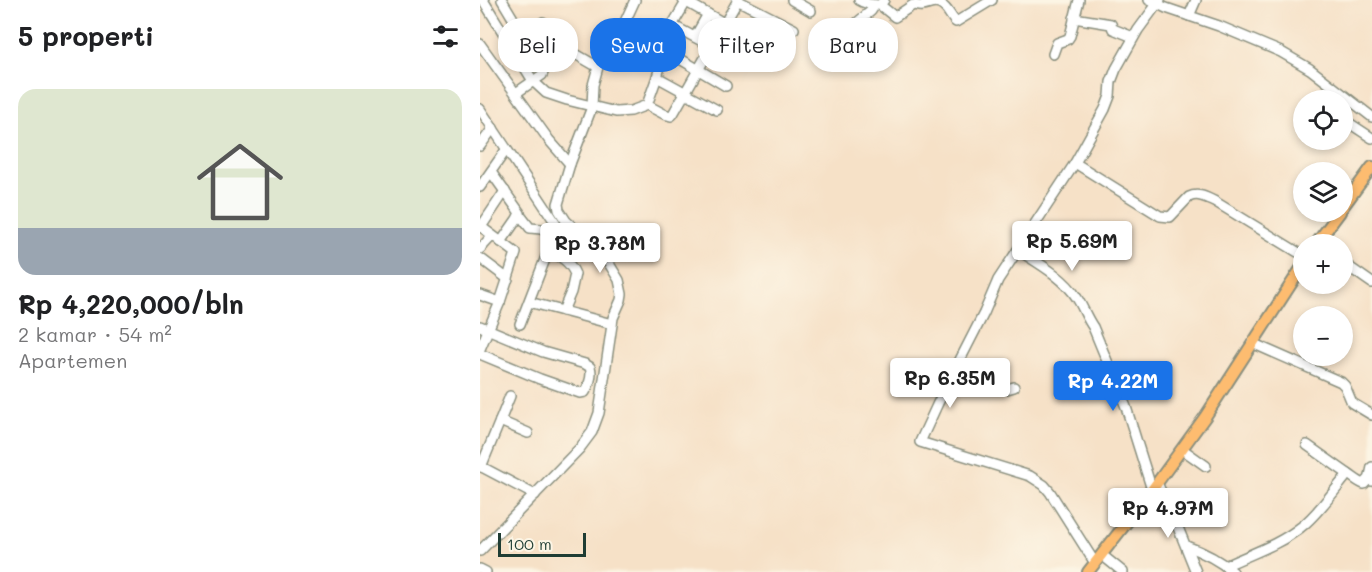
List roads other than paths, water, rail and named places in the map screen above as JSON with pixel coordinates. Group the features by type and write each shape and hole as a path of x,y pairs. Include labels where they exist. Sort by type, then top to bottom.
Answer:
{"main road":[{"path":"1353,193 1372,167"},
{"path":"1095,563 1205,417 1293,281"}],"street":[{"path":"483,0 533,81 546,93 560,98 621,112 647,105 666,115 673,116 698,72"},
{"path":"502,0 513,18"},
{"path":"508,10 513,0"},
{"path":"627,18 635,0"},
{"path":"729,18 738,0 773,18"},
{"path":"792,0 811,11"},
{"path":"859,0 866,3 880,3 896,17 912,4 920,6 937,2 944,6 956,22 992,0"},
{"path":"1053,54 1057,43 1069,38 1079,0"},
{"path":"1189,16 1196,0"},
{"path":"676,18 684,1 716,18"},
{"path":"1123,572 1095,563 1050,492 1037,480 920,442 998,280 1075,163 1106,109 1112,78 1156,1 1189,16 1252,39 1292,58 1310,69 1372,117"},
{"path":"863,18 880,3"},
{"path":"695,37 708,14"},
{"path":"1074,18 1110,24 1112,29 1134,37"},
{"path":"686,32 698,39"},
{"path":"480,44 549,140 570,164"},
{"path":"516,93 544,72"},
{"path":"480,551 580,448 594,427 600,406 612,324 622,297 621,285 617,274 597,248 566,221 559,210 559,199 570,164 592,107 593,85 597,72"},
{"path":"647,105 658,72"},
{"path":"702,72 726,86"},
{"path":"657,77 717,110"},
{"path":"480,109 553,217 555,227 549,251 520,324"},
{"path":"1353,126 1372,138"},
{"path":"480,146 493,128"},
{"path":"480,187 506,150"},
{"path":"1075,163 1160,216 1170,217 1189,197 1202,196 1293,249"},
{"path":"491,172 519,209 520,215 530,228 541,229 554,236"},
{"path":"480,349 484,328 500,303 516,253 481,227 505,191"},
{"path":"501,242 520,215"},
{"path":"480,249 492,236"},
{"path":"1018,250 1060,280 1077,298 1093,327 1155,486 1186,546 1196,572"},
{"path":"549,251 569,263 575,274 563,311"},
{"path":"480,258 508,279"},
{"path":"1353,270 1372,283"},
{"path":"482,295 500,303"},
{"path":"529,302 612,324"},
{"path":"480,354 580,393 587,390 592,373 588,366 543,352 484,328"},
{"path":"1252,343 1341,382 1352,403 1372,415"},
{"path":"958,364 1002,388 1014,387"},
{"path":"510,396 480,466 535,495"},
{"path":"500,421 528,434"},
{"path":"1307,445 1363,484 1371,480 1372,467"},
{"path":"1182,449 1206,466"},
{"path":"1186,546 1198,550 1229,569 1300,529 1348,474"},
{"path":"480,535 490,540"},
{"path":"480,569 486,572"}]}
